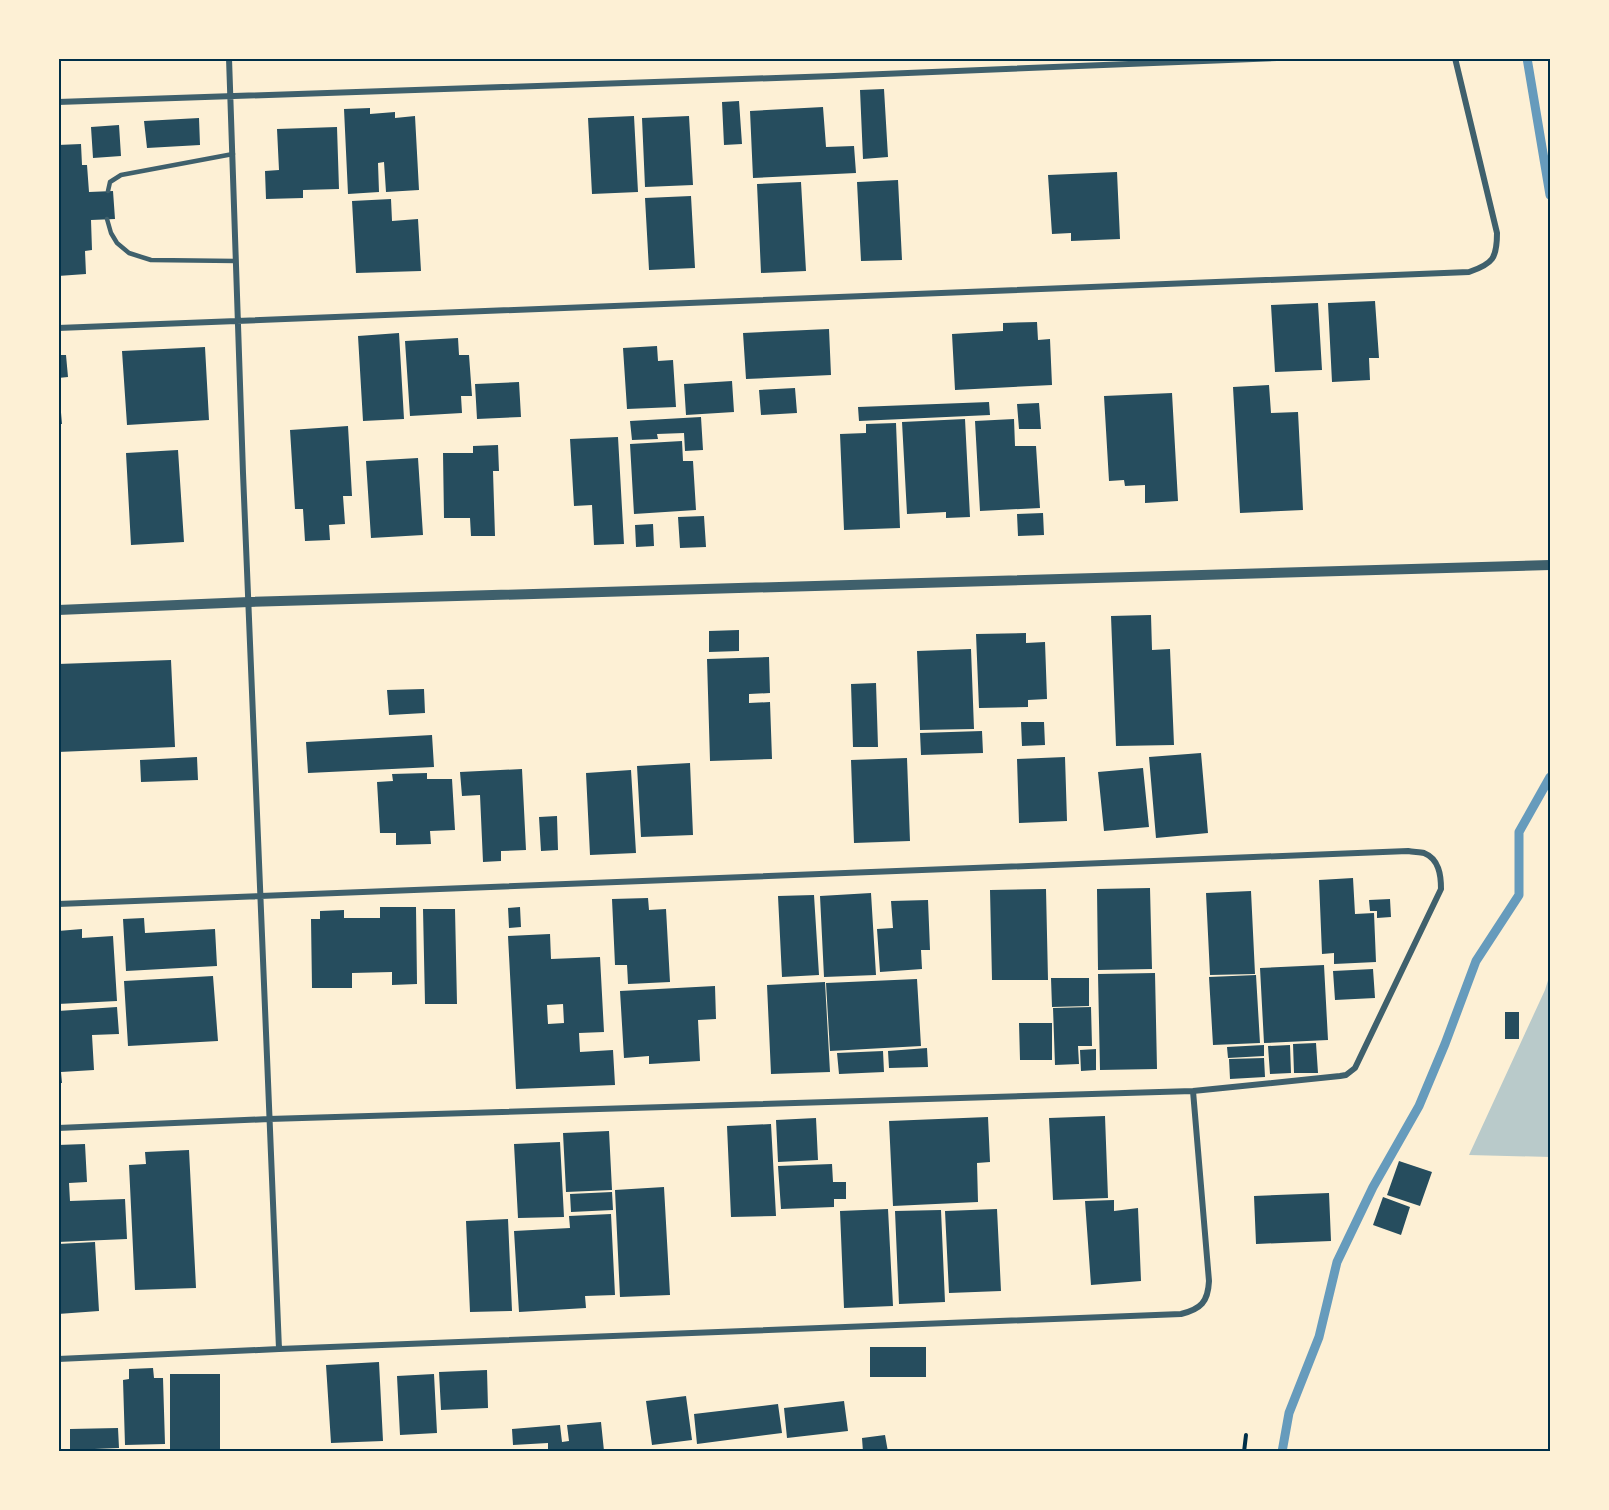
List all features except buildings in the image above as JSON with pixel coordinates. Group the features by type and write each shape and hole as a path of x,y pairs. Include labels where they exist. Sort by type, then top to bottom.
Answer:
{"street":[{"path":"229,58 279,1349"},
{"path":"58,102 231,98 1277,58"},
{"path":"58,328 1469,272 1484,267 1492,260 1497,250 1497,233 1455,58"},
{"path":"58,610 249,602 1551,565"},
{"path":"58,904 1408,851 1425,854 1436,862 1441,875 1441,889 1355,1068 1346,1075 1193,1091 269,1119 58,1128"},
{"path":"58,1359 1181,1314 1194,1311 1203,1303 1208,1294 1209,1281 1193,1091"}],"lane":[{"path":"108,191 110,182 121,175 233,154"},
{"path":"108,219 111,233 117,243 129,252 151,260 236,261"}],"path":[{"path":"1244,1452 1246,1435"}],"shaded area":[{"path":"1550,974 1550,1157 1469,1155 1545,990"}],"waterway":[{"path":"1527,58 1550,195"},
{"path":"1282,1452 1289,1413 1319,1337 1337,1262 1373,1187 1419,1106 1476,961 1519,895 1519,832 1550,777"}]}
